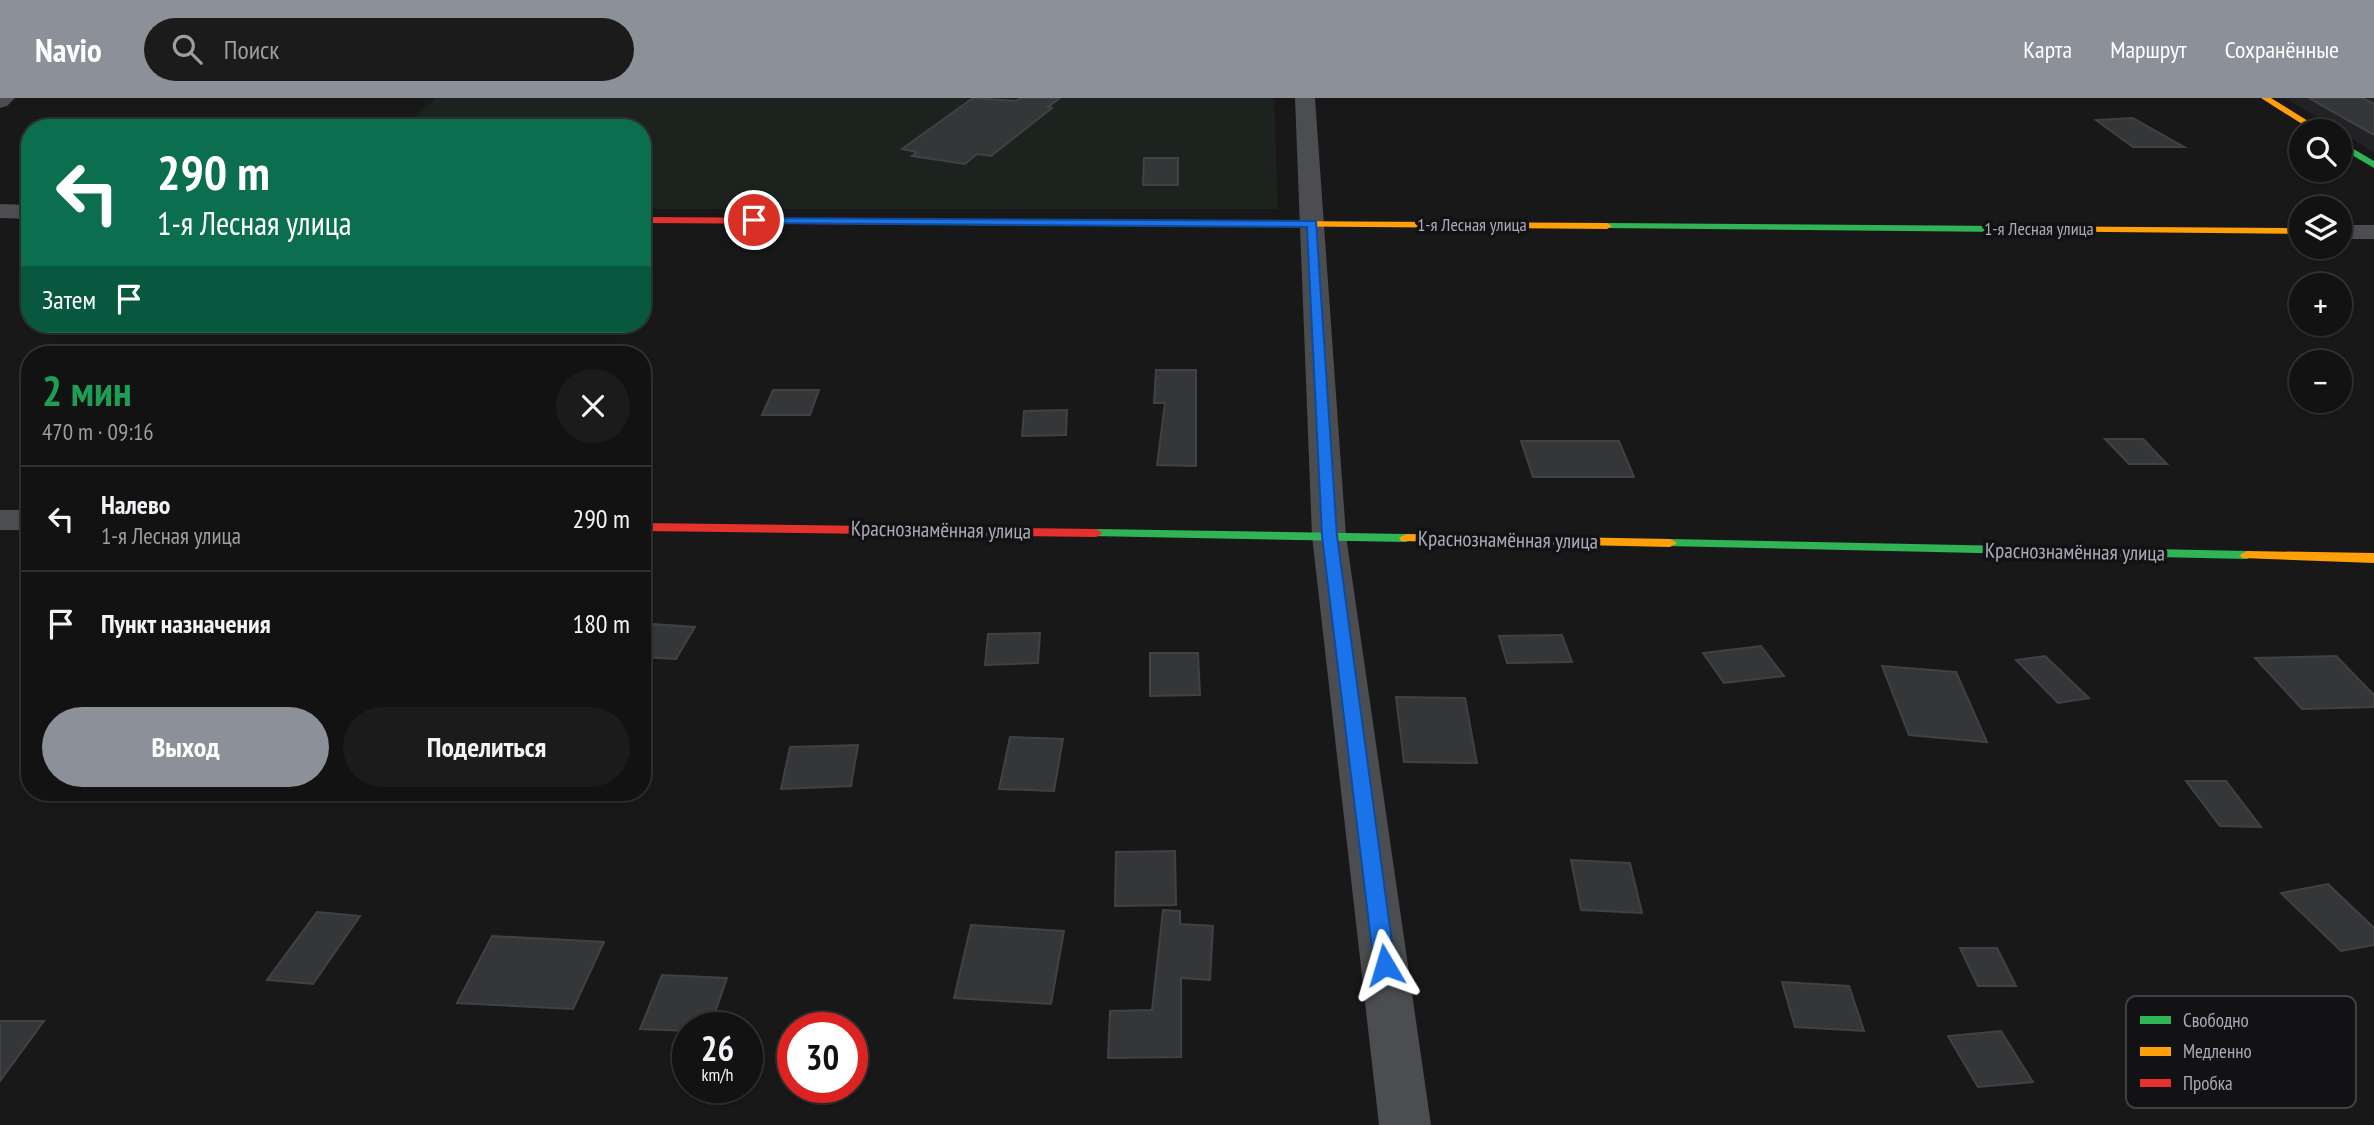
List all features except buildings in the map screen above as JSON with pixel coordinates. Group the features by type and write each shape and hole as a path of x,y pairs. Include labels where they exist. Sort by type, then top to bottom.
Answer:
{"street":[{"path":"0,102 5,98"},
{"path":"1305,98 1329,536 1405,1125"},
{"path":"2265,98 2299,119"},
{"path":"2352,151 2374,165"},
{"path":"0,211 21,212"},
{"name":"1-я Лесная улица","path":"651,220 2289,232"},
{"path":"2352,232 2374,232"},
{"path":"0,520 21,520"},
{"name":"Краснознамённая улица","path":"651,527 1329,536 2374,558"}],"shaded area":[{"path":"436,98 1274,98 1278,209 651,209 651,119 413,119"},
{"path":"2285,98 2374,98 2374,153 2352,139 2352,119 2320,119"}],"traffic: fast":[{"path":"2352,151 2374,165"},
{"path":"1607,226 2005,229"},
{"path":"1096,533 1406,538"},
{"path":"1670,543 2247,555"}],"traffic: slow":[{"path":"2265,98 2299,119"},
{"path":"1253,224 1607,226"},
{"path":"2005,229 2289,231"},
{"path":"1406,538 1670,543"},
{"path":"2247,555 2374,558"}],"traffic: jam":[{"path":"651,220 1253,224"},
{"path":"651,527 1096,533"}],"route":[{"path":"754,220 1312,223 1329,536 1385,965"}]}
